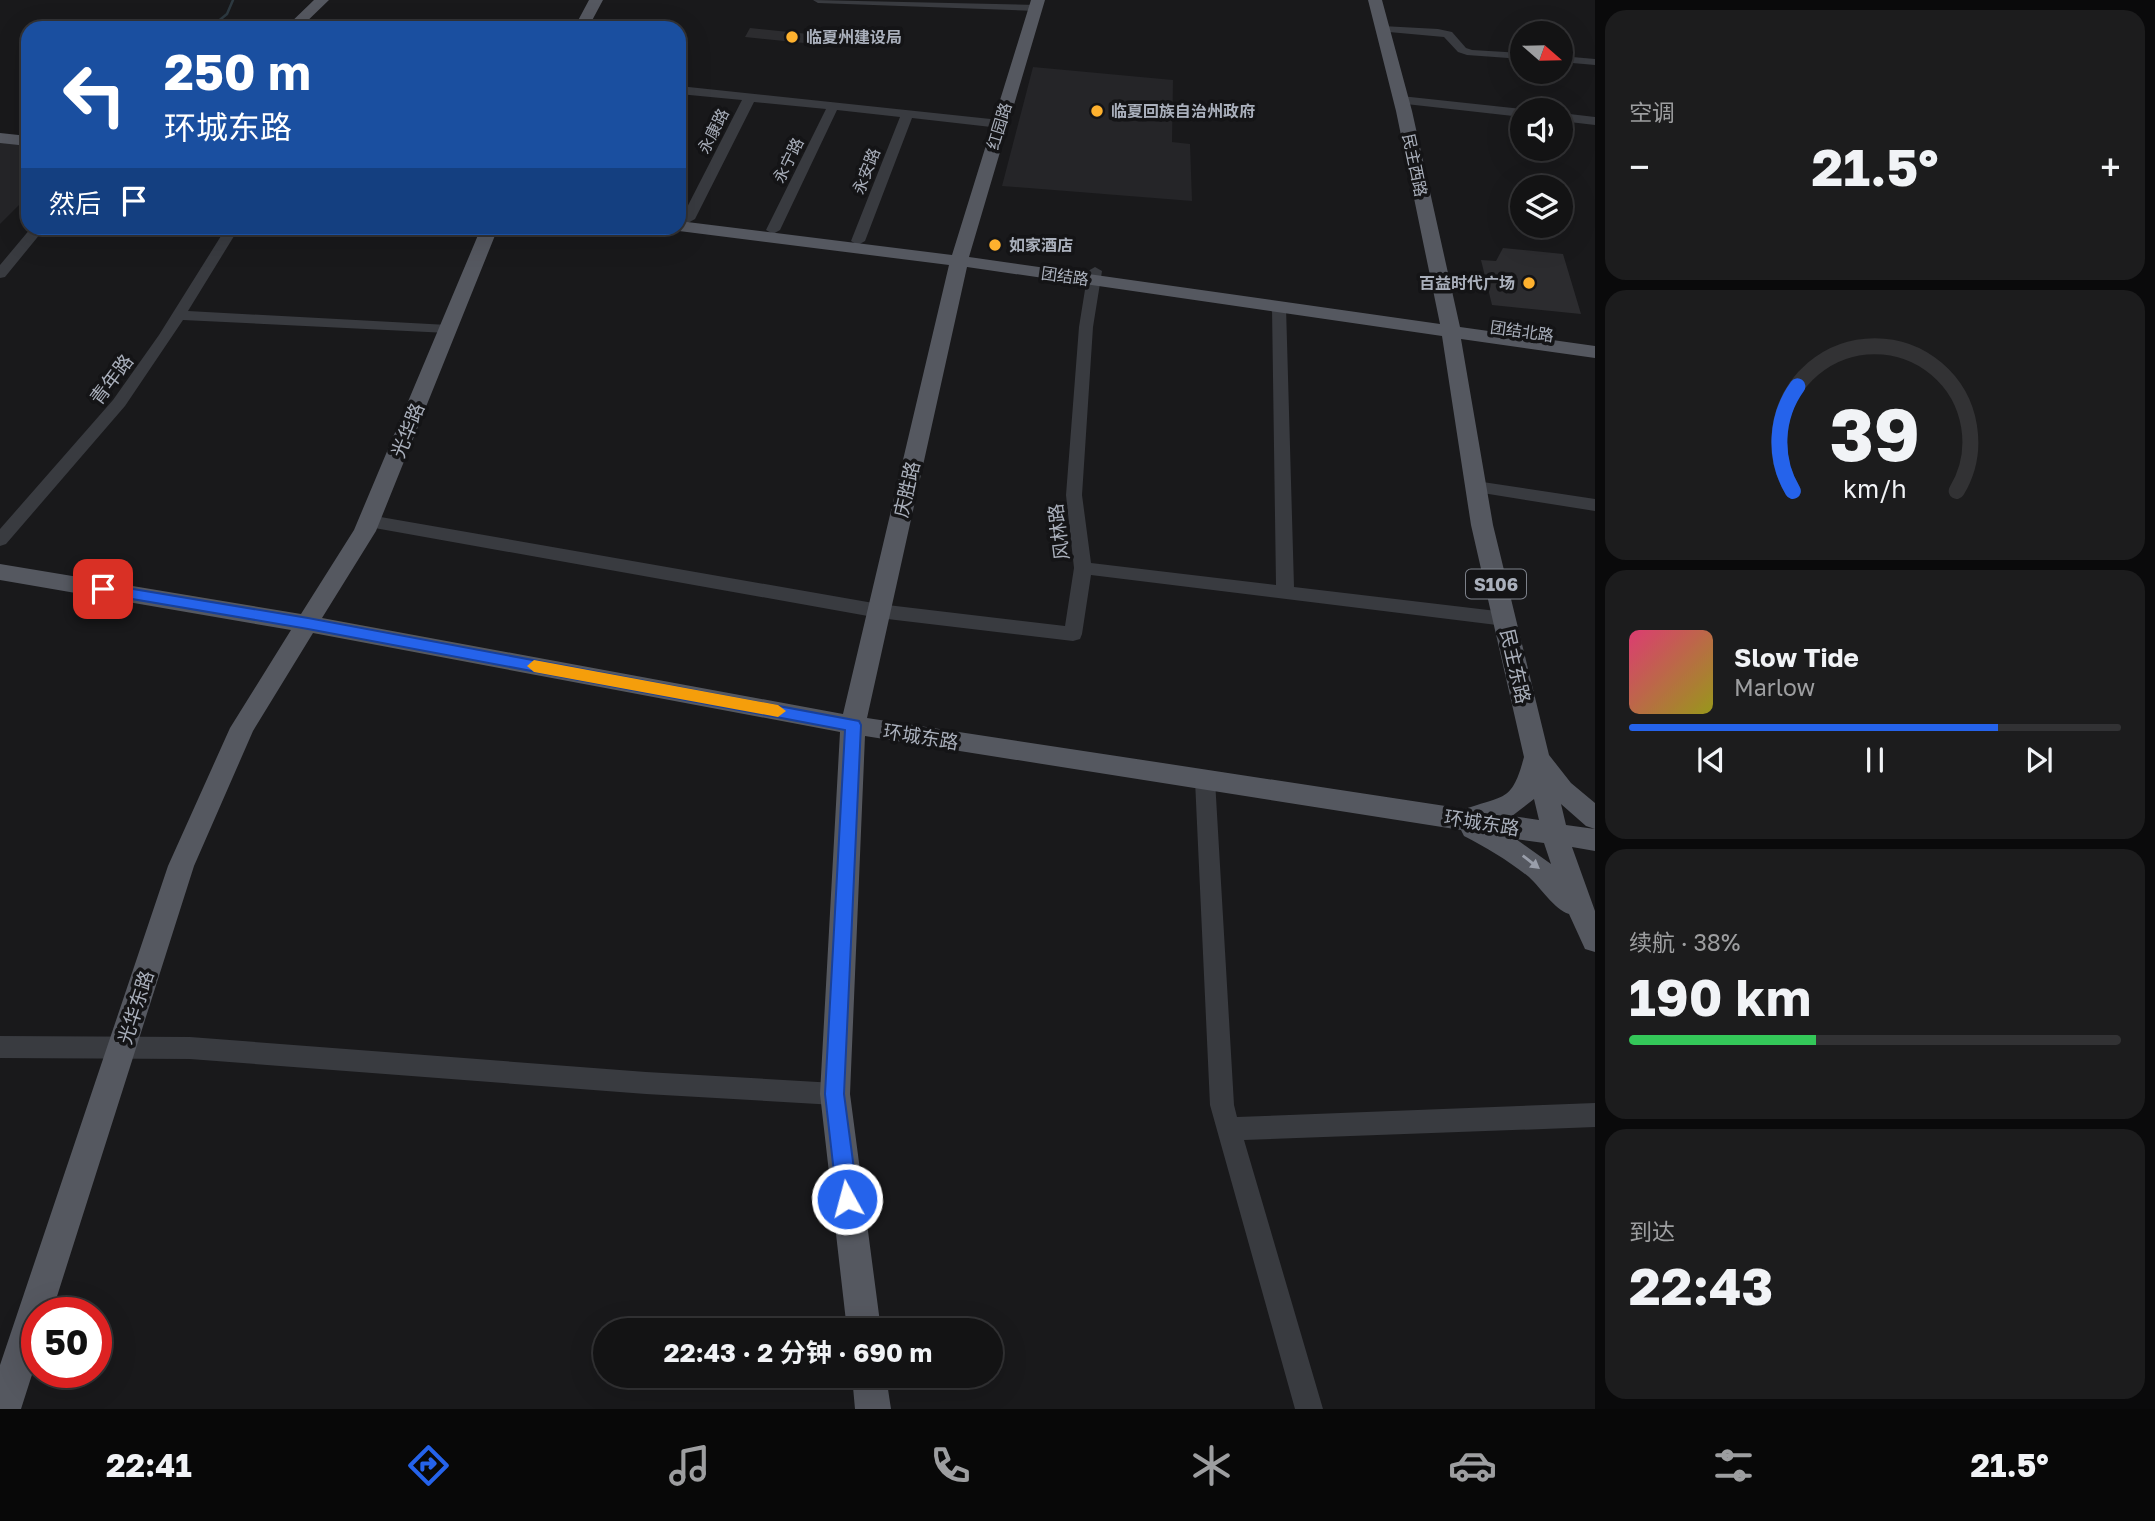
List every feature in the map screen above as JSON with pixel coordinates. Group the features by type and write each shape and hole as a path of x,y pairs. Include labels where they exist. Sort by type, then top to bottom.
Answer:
{"main road":[{"path":"288,21 311,0"},
{"path":"300,21 322,0"},
{"path":"585,21 596,0"},
{"name":"民主西路","path":"1375,0 1401,100 1450,325"},
{"name":"红园路","path":"960,257 1038,4"},
{"path":"0,140 21,142"},
{"name":"团结路","path":"686,221 858,241 960,257"},
{"name":"团结路","path":"686,222 1450,325"},
{"name":"光华路","path":"308,624 369,521 487,235"},
{"name":"庆胜路","path":"863,1318 835,1094 853,725 960,257"},
{"name":"团结路","path":"1094,276 1279,307 1450,325"},
{"name":"团结北路","path":"1450,325 1595,341"},
{"name":"团结北路","path":"1450,325 1595,352"},
{"name":"民主东路","path":"1450,325 1476,487 1556,834"},
{"name":"环城东路","path":"0,572 308,624 853,725 1595,840"},
{"name":"光华东路","path":"3,1409 181,866 242,728 308,624"},
{"path":"1425,814 1462,819 1494,814 1520,800 1534,779 1537,754"},
{"path":"1537,754 1562,790 1595,818"},
{"path":"1425,814 1469,826 1512,847 1550,877 1580,912 1595,941"},
{"name":"S106","path":"1556,834 1575,899 1595,941"},
{"path":"1595,902 1592,915 1595,927"},
{"path":"870,1388 873,1409"}],"street":[{"path":"818,0 1038,4"},
{"path":"1382,29 1448,34 1462,50 1510,55"},
{"path":"1573,61 1595,62"},
{"path":"686,91 1000,124"},
{"name":"永康路","path":"686,214 750,97"},
{"path":"1401,100 1510,112"},
{"name":"永宁路","path":"773,230 834,105"},
{"name":"永安路","path":"858,241 907,115"},
{"path":"1573,118 1595,121"},
{"path":"0,274 32,235"},
{"name":"青年路","path":"0,540 119,403 179,315 228,235"},
{"name":"风林路","path":"878,611 1073,634 1083,568 1074,495 1086,327 1094,276"},
{"path":"1279,307 1285,592"},
{"path":"179,315 448,329"},
{"path":"1476,487 1595,505"},
{"path":"369,521 878,611"},
{"path":"1083,568 1505,619"},
{"path":"1205,780 1222,1105 1309,1409"},
{"path":"0,1047 190,1048 646,1083 835,1094"},
{"path":"1229,1129 1595,1115"}],"shaded area":[{"name":"临夏回族自治州政府","path":"1033,67 1173,80 1172,142 1190,144 1192,201 1002,186"},
{"path":"0,134 21,136 21,203 0,224"}],"building":[{"name":"临夏州建设局","path":"750,28 838,37 834,46 745,37"},
{"name":"百益时代广场","path":"1503,248 1563,254 1581,314 1492,305 1481,260 1496,261"}],"waterway":[{"path":"218,21 227,14 233,0"}],"slow traffic":[{"path":"534,666 778,711"}],"place":[{"name":"临夏州建设局","path":"792,37"},
{"name":"临夏回族自治州政府","path":"1097,111"},
{"name":"如家酒店","path":"995,245"},
{"name":"百益时代广场","path":"1529,283"}],"route":[{"path":"103,589 308,624 853,725 835,1094 847,1199"}]}
